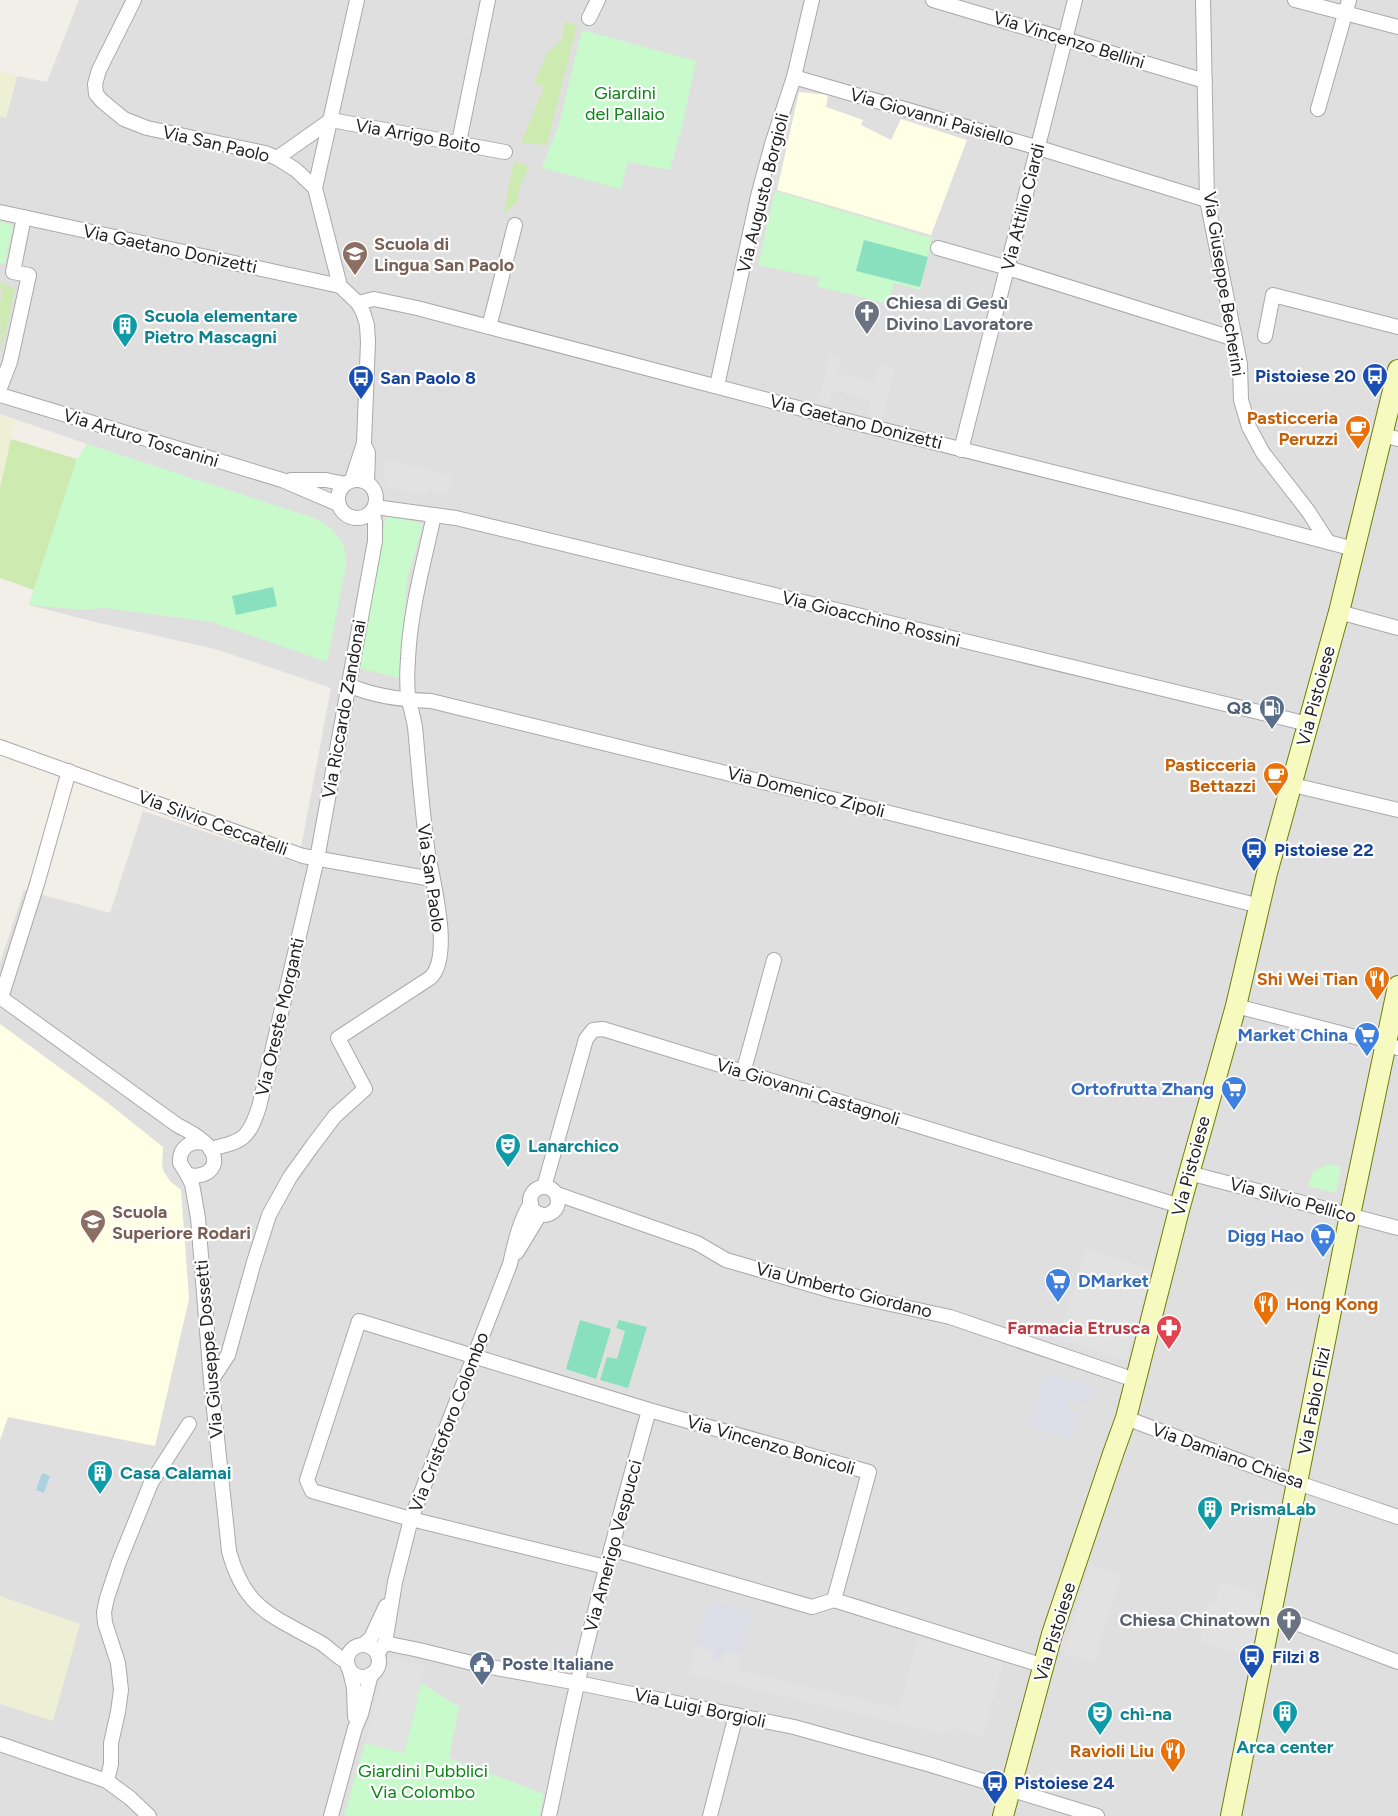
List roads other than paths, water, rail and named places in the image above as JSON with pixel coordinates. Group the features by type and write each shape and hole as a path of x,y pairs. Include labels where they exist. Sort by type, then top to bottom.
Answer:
{"street":[{"name":"Via San Paolo","path":"134,0 99,70 95,84 96,94 102,101 124,119 147,128 265,153 278,158 296,170 315,188"},
{"path":"348,482 359,480 367,482 375,492 374,509 365,517 357,518 346,515 338,504 340,490 348,482 364,443 367,326 358,303 340,286 315,188 357,0"},
{"path":"459,142 488,0"},
{"path":"589,18 598,0"},
{"name":"Via Augusto Borgioli","path":"717,386 758,196 794,77 812,0"},
{"name":"Via Vincenzo Bellini","path":"933,0 1205,81"},
{"name":"Via Attilio Ciardi","path":"962,450 1075,0"},
{"name":"Via Giuseppe Becherini","path":"1203,0 1207,200 1240,364 1241,400 1249,427 1263,453 1308,511 1328,542"},
{"path":"1295,0 1347,7 1398,27"},
{"path":"1318,109 1347,7"},
{"name":"Via Giovanni Paisiello","path":"794,77 1039,148 1207,200"},
{"path":"278,158 331,120"},
{"name":"Via Arrigo Boito","path":"331,120 505,152"},
{"name":"Via Gaetano Donizetti","path":"0,212 340,286"},
{"path":"0,388 10,362 29,275 13,272 24,217"},
{"path":"489,327 515,225"},
{"path":"938,248 1235,339"},
{"path":"1264,336 1273,295 1398,327"},
{"name":"Via Gaetano Donizetti","path":"358,303 374,299 417,308 1354,549"},
{"name":"Via Pistoiese","path":"1003,1816 1072,1573 1126,1418 1180,1206 1236,1006 1267,873 1293,785 1354,549 1390,437 1398,370"},
{"name":"Via Arturo Toscanini","path":"0,395 282,480 338,504"},
{"path":"364,443 368,453 367,482"},
{"name":"Via Arturo Toscanini","path":"282,480 348,482"},
{"path":"374,509 434,515"},
{"name":"Via Riccardo Zandonai","path":"317,859 375,541 374,509"},
{"name":"Via San Paolo","path":"211,1381 228,1355 254,1262 270,1215 290,1177 335,1116 365,1089 338,1038 430,978 437,970 439,913 424,827 413,714 409,700 408,658 411,623 434,515"},
{"name":"Via Gioacchino Rossini","path":"434,515 456,518 1308,724"},
{"name":"Via Riccardo Zandonai","path":"357,518 366,533 370,559"},
{"path":"1339,612 1398,628"},
{"name":"Via Domenico Zipoli","path":"349,686 409,700 431,701 1260,906"},
{"name":"Via Silvio Ceccatelli","path":"0,747 292,852 317,859 432,879"},
{"path":"69,771 37,884 0,998 207,1146 213,1154 213,1165 208,1173 195,1175 182,1167 180,1163 181,1139 177,1125"},
{"path":"1293,785 1398,810"},
{"name":"Via Oreste Morganti","path":"207,1146 238,1140 248,1134 253,1125 317,859"},
{"path":"743,1072 774,960"},
{"name":"Via Fabio Filzi","path":"1231,1816 1350,1215 1391,1047 1398,986"},
{"path":"1236,1006 1391,1047"},
{"name":"Via Giovanni Castagnoli","path":"544,1187 586,1039 593,1030 603,1029 1180,1206"},
{"path":"182,1150 194,1142 207,1146"},
{"name":"Via Silvio Pellico","path":"1189,1173 1398,1228"},
{"name":"Via Giuseppe Dossetti","path":"195,1175 199,1186 198,1218 211,1381 229,1551 234,1571 253,1602 276,1619 329,1648 349,1667"},
{"path":"544,1187 557,1194 555,1210 548,1214 536,1212 530,1199 534,1191 544,1187"},
{"name":"Via Umberto Giordano","path":"557,1194 697,1243 726,1260 836,1292 950,1317 1135,1380"},
{"name":"Via Cristoforo Colombo","path":"331,1816 355,1728 361,1714 367,1685 371,1674 377,1667 411,1519 510,1264 516,1234 524,1213 531,1203"},
{"name":"Via Cristoforo Colombo","path":"510,1264 540,1214"},
{"path":"606,1567 411,1519 315,1492 308,1485 307,1480 359,1321 649,1410"},
{"name":"Via Amerigo Vespucci","path":"549,1816 606,1567 649,1410"},
{"name":"Via Vincenzo Bonicoli","path":"649,1410 869,1472 834,1600"},
{"name":"Via Damiano Chiesa","path":"1126,1418 1298,1483 1398,1516"},
{"path":"106,1781 111,1764 111,1743 121,1690 118,1663 105,1623 106,1598 151,1482 189,1424"},
{"path":"611,1549 812,1607 834,1600 1044,1666"},
{"name":"Via Cristoforo Colombo","path":"355,1728 354,1688 347,1657 371,1638 395,1582"},
{"path":"1272,1614 1398,1662"},
{"path":"358,1646 381,1649"},
{"name":"Via Giuseppe Dossetti","path":"329,1648 358,1646"},
{"name":"Via Luigi Borgioli","path":"381,1649 419,1650 480,1665 794,1727 931,1765 1096,1816"},
{"path":"349,1667 362,1676 371,1674"},
{"path":"710,1816 736,1715"},
{"path":"0,1743 106,1781 130,1798 149,1816"}],"water":[{"path":"42,1473 50,1476 44,1493 36,1490"}],"place":[{"name":"Scuola di Lingua San Paolo","path":"355,277"},
{"name":"Chiesa di Gesù Divino Lavoratore","path":"867,336"},
{"name":"Scuola elementare Pietro Mascagni","path":"125,349"},
{"name":"Pistoiese 20","path":"1375,399"},
{"name":"San Paolo 8","path":"361,401"},
{"name":"Pasticceria Peruzzi","path":"1358,451"},
{"name":"Q8","path":"1272,731"},
{"name":"Pasticceria Bettazzi","path":"1276,798"},
{"name":"Pistoiese 22","path":"1254,873"},
{"name":"Shi Wei Tian","path":"1377,1002"},
{"name":"Market China","path":"1367,1058"},
{"name":"Ortofrutta Zhang","path":"1234,1112"},
{"name":"Lanarchico","path":"508,1169"},
{"name":"Scuola Superiore Rodari","path":"93,1245"},
{"name":"Digg Hao","path":"1323,1259"},
{"name":"DMarket","path":"1058,1304"},
{"name":"Hong Kong","path":"1266,1327"},
{"name":"Farmacia Etrusca","path":"1169,1351"},
{"name":"Casa Calamai","path":"100,1496"},
{"name":"PrismaLab","path":"1210,1532"},
{"name":"Chiesa Chinatown","path":"1289,1643"},
{"name":"Filzi 8","path":"1252,1680"},
{"name":"Poste Italiane","path":"482,1687"},
{"name":"Arca center","path":"1285,1736"},
{"name":"chì-na","path":"1100,1737"},
{"name":"Ravioli Liu","path":"1173,1774"},
{"name":"Pistoiese 24","path":"995,1806"}],"park label":[{"name":"Giardini del Pallaio","path":"625,103"},
{"name":"Giardini Pubblici Via Colombo","path":"423,1781"}]}
